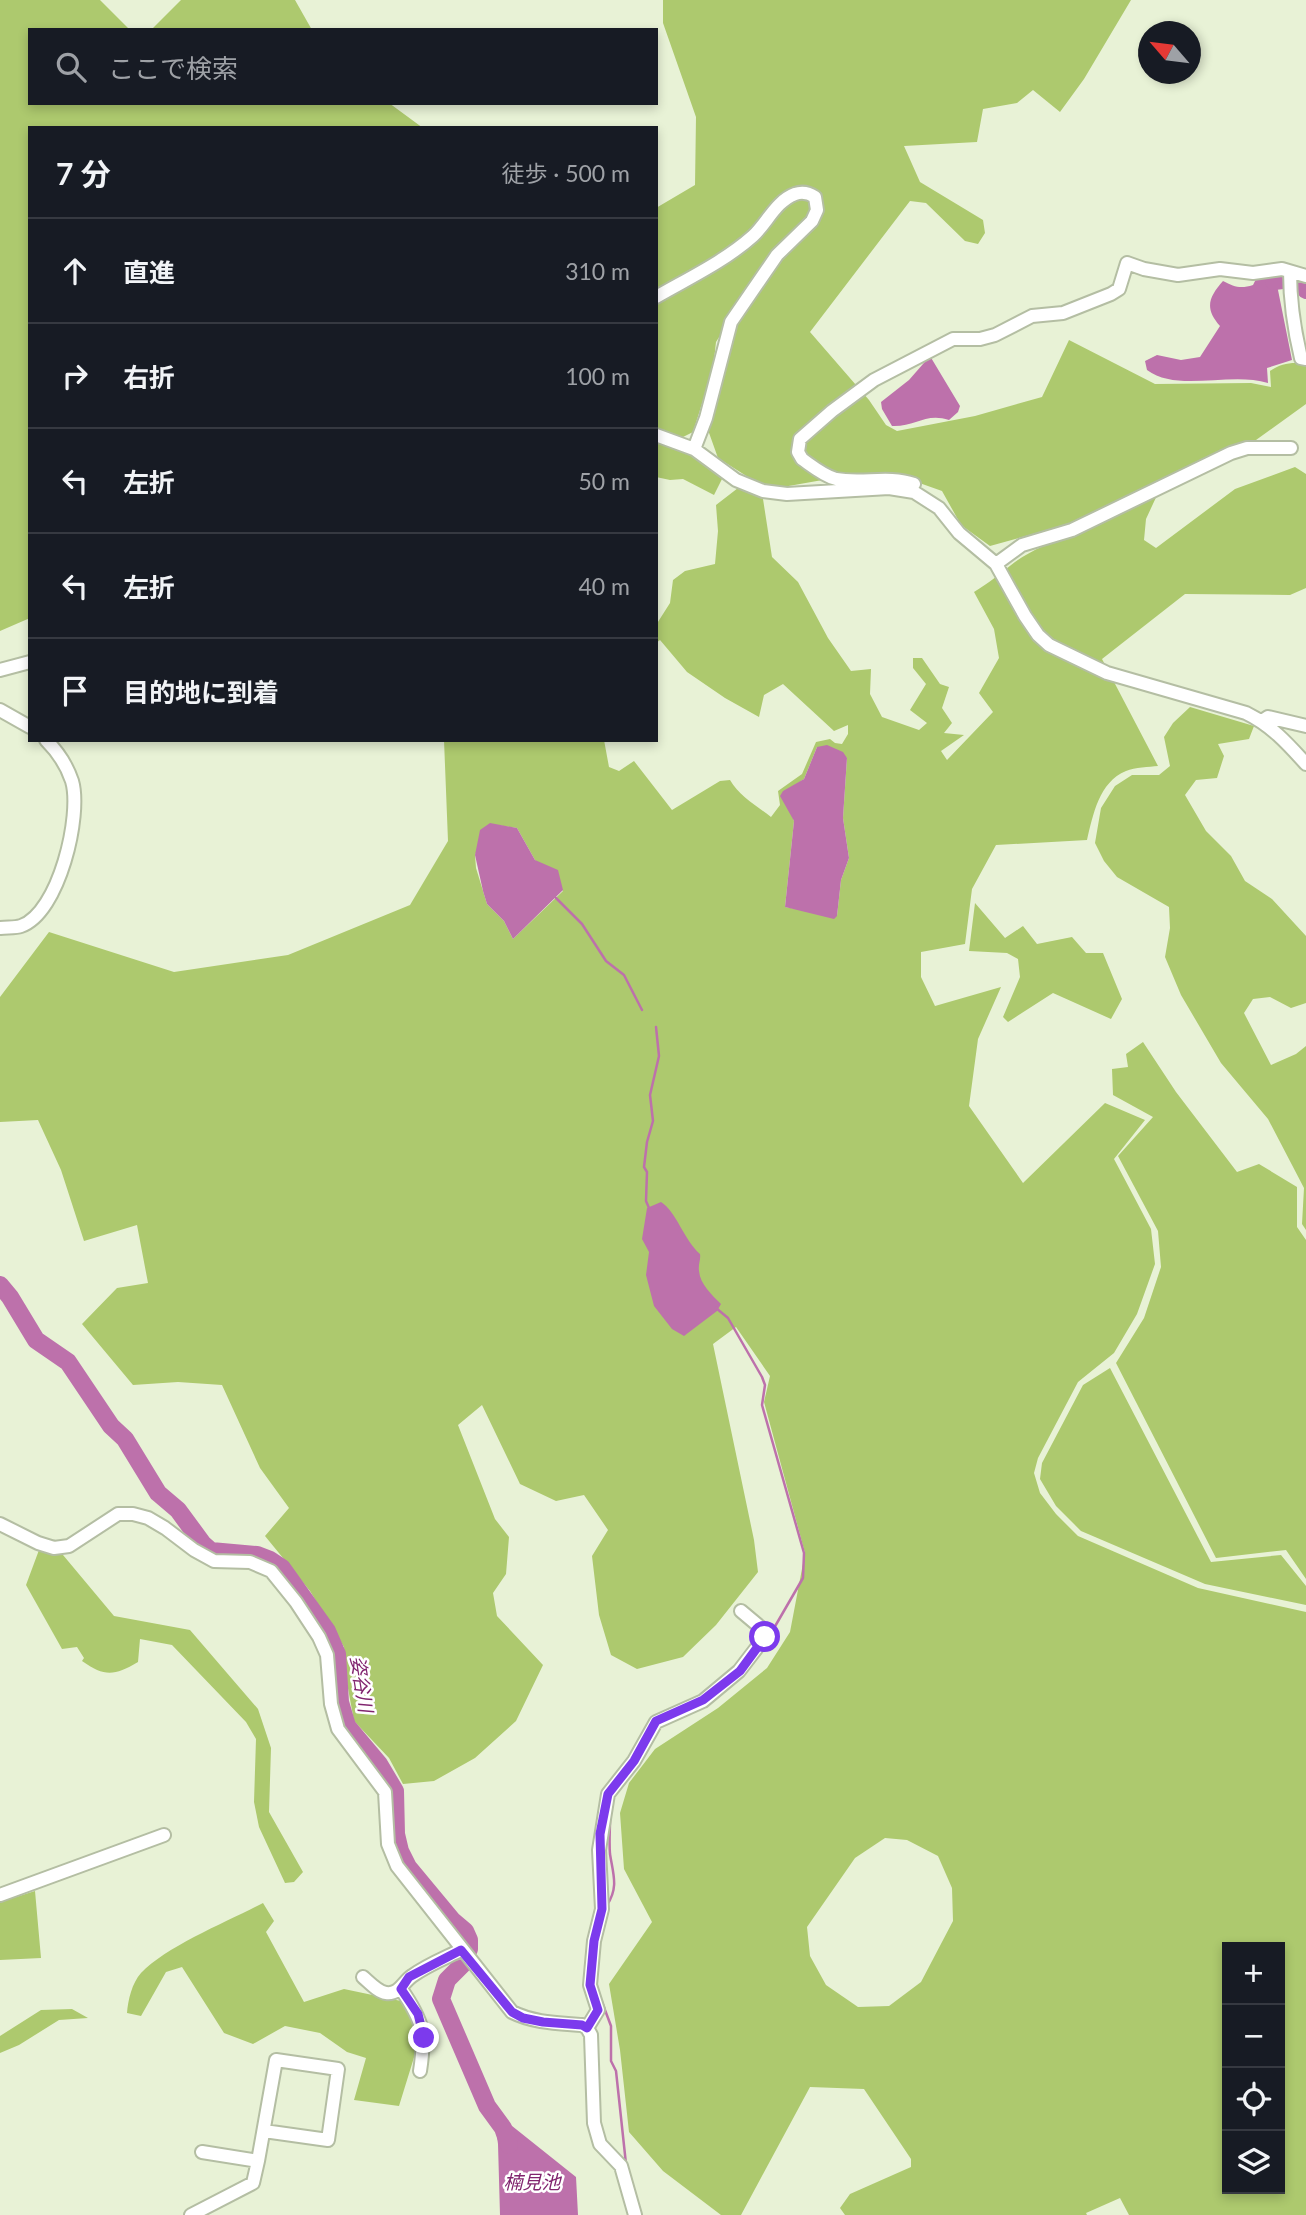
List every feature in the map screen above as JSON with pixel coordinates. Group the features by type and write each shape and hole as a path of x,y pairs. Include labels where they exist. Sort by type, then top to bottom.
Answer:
{"street":[{"path":"658,296 732,252 754,235 789,197 807,192 815,197 817,210 812,221 777,254 731,321 706,418 694,449"},
{"path":"923,497 920,486 906,481 888,478 838,479 826,475 802,460 798,452 800,439 874,380 953,339 981,339 995,335 1032,316 1063,313 1111,295 1119,289 1127,263 1178,275 1220,269 1253,273 1282,269 1306,276"},
{"path":"1290,272 1290,301 1301,358 1306,359"},
{"path":"658,436 694,449 736,480 763,491 787,494 888,488 905,489 923,497 939,508 959,533 996,564 1025,616 1049,645 1107,673 1245,713 1262,721 1306,764"},
{"path":"996,564 1022,545 1072,530 1231,453 1247,448 1292,447"},
{"path":"0,670 28,663"},
{"path":"0,710 28,726"},
{"path":"1262,721 1268,717 1306,726"},
{"path":"0,928 21,926 36,915 47,901 64,866 72,833 72,781 62,761 48,742"},
{"path":"0,1524 54,1548 69,1546 118,1514 133,1514 148,1518 214,1561 250,1562 271,1570 296,1602 319,1637 327,1655 331,1704 338,1729 385,1792 388,1844 397,1866 512,2012 533,2020 582,2025 591,2035 594,2123 600,2144 621,2166 635,2215"},
{"path":"587,2028 598,2010 590,1985 594,1941 602,1909 600,1842 608,1794 634,1761 656,1721 703,1700 740,1671 765,1637 766,1632 761,1626 741,1611"},
{"path":"0,1895 164,1835"},
{"path":"363,1977 381,1992 388,1994 401,1989 409,1977 465,1954"},
{"path":"401,1989 418,2014 424,2038 420,2071"},
{"path":"191,2215 253,2183 276,2060 338,2070 328,2140 264,2131"},
{"path":"202,2152 258,2161"}],"green space":[{"path":"0,0 100,0 128,28 28,28 28,105 392,105 420,126 28,126 28,619 0,631"},
{"path":"181,0 295,0 311,28 153,28"},
{"path":"663,0 1131,0 1084,79 1060,112 1033,90 1017,103 983,109 977,142 904,146 920,182 983,220 985,233 978,244 965,241 926,203 910,201 810,332 869,400 886,425 897,431 975,416 1042,397 1069,340 1155,384 1251,383 1271,387 1270,371 1288,364 1306,364 1306,404 1256,440 1236,446 1165,478 1146,519 1144,540 1156,548 1235,489 1295,467 1306,474 1306,588 1290,595 1185,594 1102,659 1158,766 1130,770 1109,783 1099,800 1087,840 996,845 972,889 965,944 921,952 921,977 935,1006 1001,987 978,1039 969,1106 1023,1183 1105,1103 1145,1120 1114,1159 1151,1229 1155,1264 1137,1314 1114,1353 1078,1382 1038,1458 1034,1473 1040,1493 1078,1536 1198,1588 1306,1612 1306,2215 1129,2215 1120,2198 1086,2213 1087,2215 845,2215 840,2208 850,2194 911,2167 911,2159 864,2089 810,2087 741,2215 721,2215 663,2171 629,2132 609,1984 652,1922 624,1869 620,1813 629,1783 655,1749 718,1708 767,1668 790,1632 805,1553 764,1402 770,1376 736,1327 713,1344 754,1540 758,1572 716,1625 683,1657 637,1669 611,1655 599,1615 592,1556 608,1530 584,1495 556,1501 520,1484 482,1405 458,1425 495,1519 509,1537 506,1574 493,1593 497,1616 543,1665 516,1721 475,1758 434,1781 403,1784 389,1758 354,1721 344,1647 310,1591 265,1536 289,1508 260,1468 222,1385 178,1382 133,1385 82,1324 117,1288 148,1283 137,1225 84,1241 61,1170 38,1120 0,1122 0,997 49,932 174,972 288,955 410,905 448,841 444,742 604,742 609,767 619,771 634,761 672,810 720,781 730,780 743,796 771,817 780,805 778,791 802,774 816,742 830,739 842,744 848,734 848,725 834,731 783,684 764,695 759,717 687,672 660,640 658,642 658,622 670,603 673,580 685,571 715,564 718,531 716,505 738,488 763,499 772,557 798,582 828,638 851,671 871,669 870,694 882,717 919,730 927,723 910,710 926,684 913,668 913,658 922,658 940,684 949,687 942,708 952,723 944,733 964,735 941,751 947,760 993,712 979,693 999,658 994,629 974,592 1042,546 1071,534 1076,522 990,546 961,525 942,491 911,480 862,473 783,487 759,484 718,458 708,430 737,321 733,315 716,342 713,369 693,432 683,437 658,433 658,207 695,185 696,117 663,23","holes":["817,747 847,758 843,818 849,858 841,880 837,916 785,907 794,821 791,813 794,786 804,779","490,824 517,828 535,860 563,891 513,939 504,921 487,904 476,868 475,855","885,1838 907,1840 938,1856 952,1888 953,1921 921,1982 889,2006 858,2007 826,1985 810,1956 807,1927 855,1858"]},
{"path":"658,440 677,445 722,479 714,495 683,479 658,477"},
{"path":"1190,707 1254,726 1249,739 1218,744 1224,756 1217,778 1196,780 1185,795 1206,831 1231,856 1245,881 1272,899 1306,936 1306,1003 1291,1008 1270,997 1253,999 1244,1013 1271,1065 1296,1054 1306,1046 1306,1230 1302,1224 1304,1188 1268,1119 1221,1063 1181,995 1165,957 1170,928 1169,907 1117,877 1104,861 1095,843 1101,808 1115,786 1132,775 1159,775 1170,766 1164,737 1173,723"},
{"path":"975,903 1005,938 1023,926 1037,944 1072,937 1086,953 1103,953 1122,999 1111,1019 1053,993 1008,1022 1003,1017 1020,977 1018,959 1007,953 969,951"},
{"path":"1143,1042 1176,1092 1237,1172 1259,1164 1297,1187 1297,1227 1306,1240 1306,1579 1286,1550 1216,1558 1116,1363 1144,1318 1161,1267 1158,1231 1118,1156 1153,1117 1113,1095 1112,1069 1128,1067 1126,1054"},
{"path":"1110,1368 1211,1562 1281,1555 1306,1586 1306,1605 1205,1584 1081,1531 1056,1506 1040,1479 1042,1463 1083,1385"},
{"path":"39,1550 63,1555 114,1616 190,1630 258,1709 271,1748 269,1812 303,1872 294,1882 285,1883 259,1827 254,1802 256,1739 246,1722 172,1645 140,1639 138,1662 110,1673 97,1670 82,1661 84,1658 77,1647 62,1649 26,1585"},
{"path":"35,1891 41,1958 0,1960 0,1902"},
{"path":"263,1903 274,1921 266,1932 304,2002 344,1989 401,2001 416,2029 416,2051 399,2106 354,2100 366,2058 347,2052 320,2033 285,2026 253,2044 224,2033 182,1967 166,1972 141,2016 127,2013 135,1982 152,1963 182,1944"},
{"path":"72,2009 88,2018 59,2020 19,2045 0,2053 0,2036 41,2010"}],"water":[{"path":"1258,275 1275,275 1292,360 1267,368 1268,383 1237,379 1174,380 1147,370 1145,361 1157,355 1181,360 1200,357 1220,326 1210,308 1218,287 1223,281 1238,287 1253,285"},
{"path":"930,356 960,406 958,412 949,420 934,418 892,426 881,402 909,380"},
{"path":"827,745 843,752 847,758 843,818 849,858 841,880 837,916 834,919 785,907 794,821 780,796 783,791 804,779 817,747"},
{"path":"490,823 517,828 535,860 558,870 563,890 513,939 504,921 487,904 475,855 480,830"},
{"path":"661,1202 700,1254 700,1276 707,1289 721,1304 717,1311 684,1336 672,1329 654,1306 646,1275 649,1252 642,1239 647,1208"},
{"name":"楠見池","path":"507,2122 576,2177 578,2215 500,2215 496,2129"}],"waterway":[{"path":"1274,281 1283,280"},
{"path":"1297,280 1306,290"},
{"path":"556,898 582,924 606,961 624,975 642,1010"},
{"path":"649,1208 646,1201 647,1172 644,1167 653,1121 650,1095 659,1056 656,1027"},
{"name":"姿谷川","path":"0,1285 36,1340 68,1362 111,1426 125,1439 158,1493 178,1510 203,1544 211,1551 257,1555 282,1568 327,1631 337,1654 340,1702 347,1726 379,1764 395,1791 396,1834 400,1851 408,1867 452,1920 465,1931 469,1940 469,1949 463,1964 447,1980 441,1999 487,2106 503,2128 509,2145"},
{"path":"716,1308 728,1318 765,1385 762,1405 804,1553 803,1578 770,1635"},
{"path":"607,1905 614,1886 610,1819"},
{"path":"602,2002 611,2026 611,2061 616,2071 626,2164"}],"route":[{"path":"424,2038 418,2014 401,1989 409,1977 461,1950 512,2012 523,2018 582,2025 587,2028 598,2010 590,1985 594,1941 602,1909 600,1834 608,1794 634,1761 656,1721 703,1700 740,1671 765,1637"}]}
